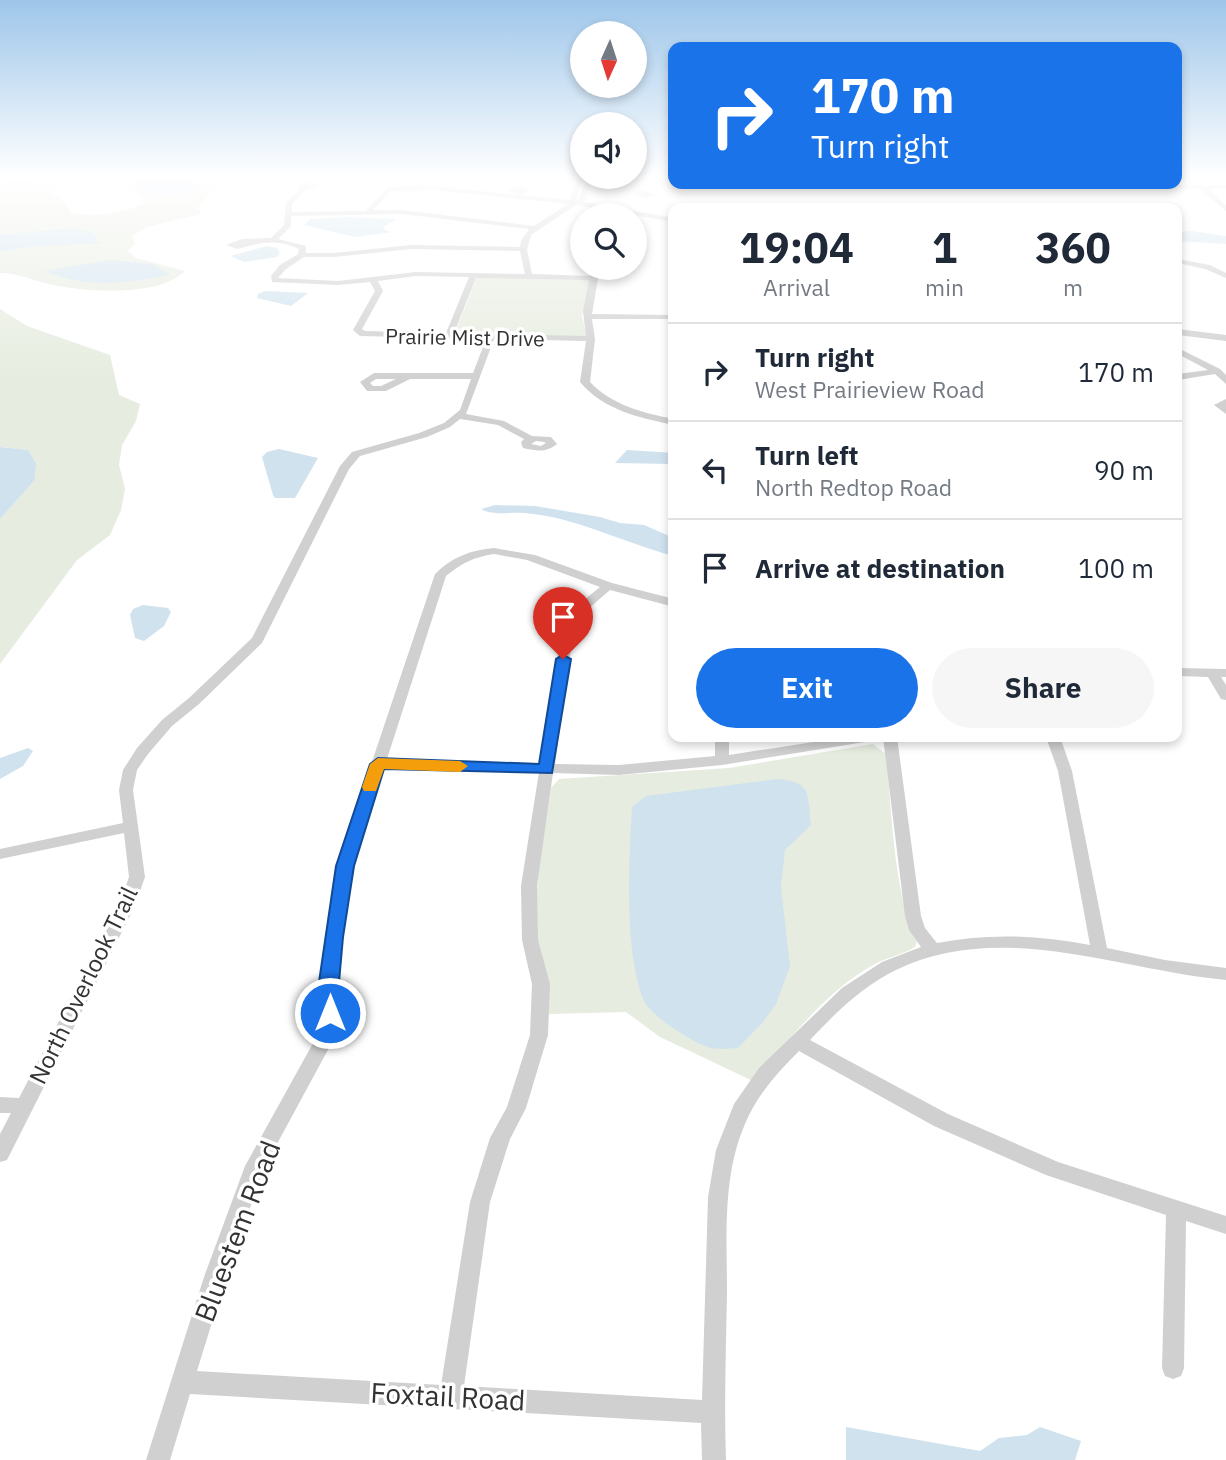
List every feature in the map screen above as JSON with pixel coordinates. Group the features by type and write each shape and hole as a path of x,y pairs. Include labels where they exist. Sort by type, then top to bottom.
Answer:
{"street":[{"path":"296,246 303,248 302,255"},
{"path":"524,246 523,250 530,269 528,277"},
{"path":"523,250 411,247 334,255 302,255 283,267 274,278 326,283 416,274 528,277 570,274"},
{"path":"1182,262 1207,267 1226,276"},
{"path":"449,336 473,276"},
{"name":"Prairie Mist Drive","path":"373,279 379,291 358,330 370,335 591,339"},
{"path":"592,280 587,316 591,339 585,382 593,391 633,411 668,420"},
{"path":"587,316 668,317"},
{"path":"1182,332 1226,338"},
{"path":"459,416 464,411 491,337"},
{"path":"1182,353 1217,371 1226,381"},
{"path":"1182,376 1217,371"},
{"path":"408,376 476,376"},
{"path":"1226,402 1219,405 1226,411"},
{"path":"459,416 500,423 531,439"},
{"name":"North Overlook Trail","path":"0,1154 125,908 137,877 126,790 131,770 142,751 167,723 194,701 257,640 344,468 356,454 423,435 447,425 459,416"},
{"name":"Bluestem Road","path":"158,1460 215,1277 255,1166 321,1046 330,1013 329,982 333,937 345,866 441,574 451,564 485,552 516,552 608,586 668,601"},
{"path":"451,1396 480,1202 500,1138 516,1108 539,1035 541,984 530,940 529,886 567,635 583,607 608,586"},
{"path":"1182,672 1219,673 1226,696"},
{"path":"722,742 722,761"},
{"path":"378,764 619,770 722,761 840,742"},
{"path":"891,742 913,916 917,930 933,950"},
{"path":"1055,742 1065,771 1098,935 1099,952"},
{"path":"0,854 130,827"},
{"path":"714,1460 719,1186 722,1159 745,1102 798,1042 855,985 913,955 958,944 1018,941 1048,943 1169,967 1226,974"},
{"path":"798,1042 953,1125 1053,1169 1226,1225"},
{"path":"0,1105 23,1107"},
{"path":"1173,1368 1176,1210"},
{"name":"Foxtail Road","path":"183,1381 713,1412"}],"shaded area":[{"path":"0,246 133,246 128,251 136,258 185,271 158,285 141,289 103,291 53,285 0,273"},
{"path":"477,277 590,280 582,316 587,338 454,335"},
{"path":"0,309 27,326 110,355 119,395 140,404 136,421 122,445 119,465 125,489 121,510 110,535 77,560 0,664 0,519 34,481 28,450 0,447"},
{"path":"873,744 886,754 898,875 909,922 917,942 915,947 875,964 840,988 809,1017 753,1081 660,1037 626,1012 549,1014 548,991 537,934 536,906 551,788 559,779 729,768"}],"water":[{"path":"0,246 43,246 27,247 0,252"},
{"path":"267,246 277,248 280,253 277,257 244,262 230,256"},
{"path":"110,260 153,264 170,275 107,283 60,277 45,271"},
{"path":"265,291 308,293 291,306 257,298 258,294"},
{"path":"0,447 28,450 36,464 34,481 0,519"},
{"path":"279,449 318,458 295,498 275,498 273,495 262,457 267,452"},
{"path":"627,450 668,453 668,464 615,463"},
{"path":"495,505 535,506 620,523 644,525 668,535 668,554 544,515 481,509"},
{"path":"143,605 168,608 171,612 164,626 144,641 135,638 130,615 133,609"},
{"path":"28,748 33,751 23,766 0,779 0,758"},
{"path":"778,779 803,787 808,798 811,825 785,850 781,887 790,966 776,1004 738,1048 711,1048 673,1028 654,1013 643,999 637,979 630,931 632,807 646,796"},
{"path":"846,1427 980,1451 999,1438 1027,1435 1040,1427 1081,1441 1075,1460 846,1460"}],"slow traffic":[{"path":"370,787 378,764 460,766"}],"route":[{"path":"330,1013 329,982 333,937 345,866 378,764 546,770 563,659"}]}
